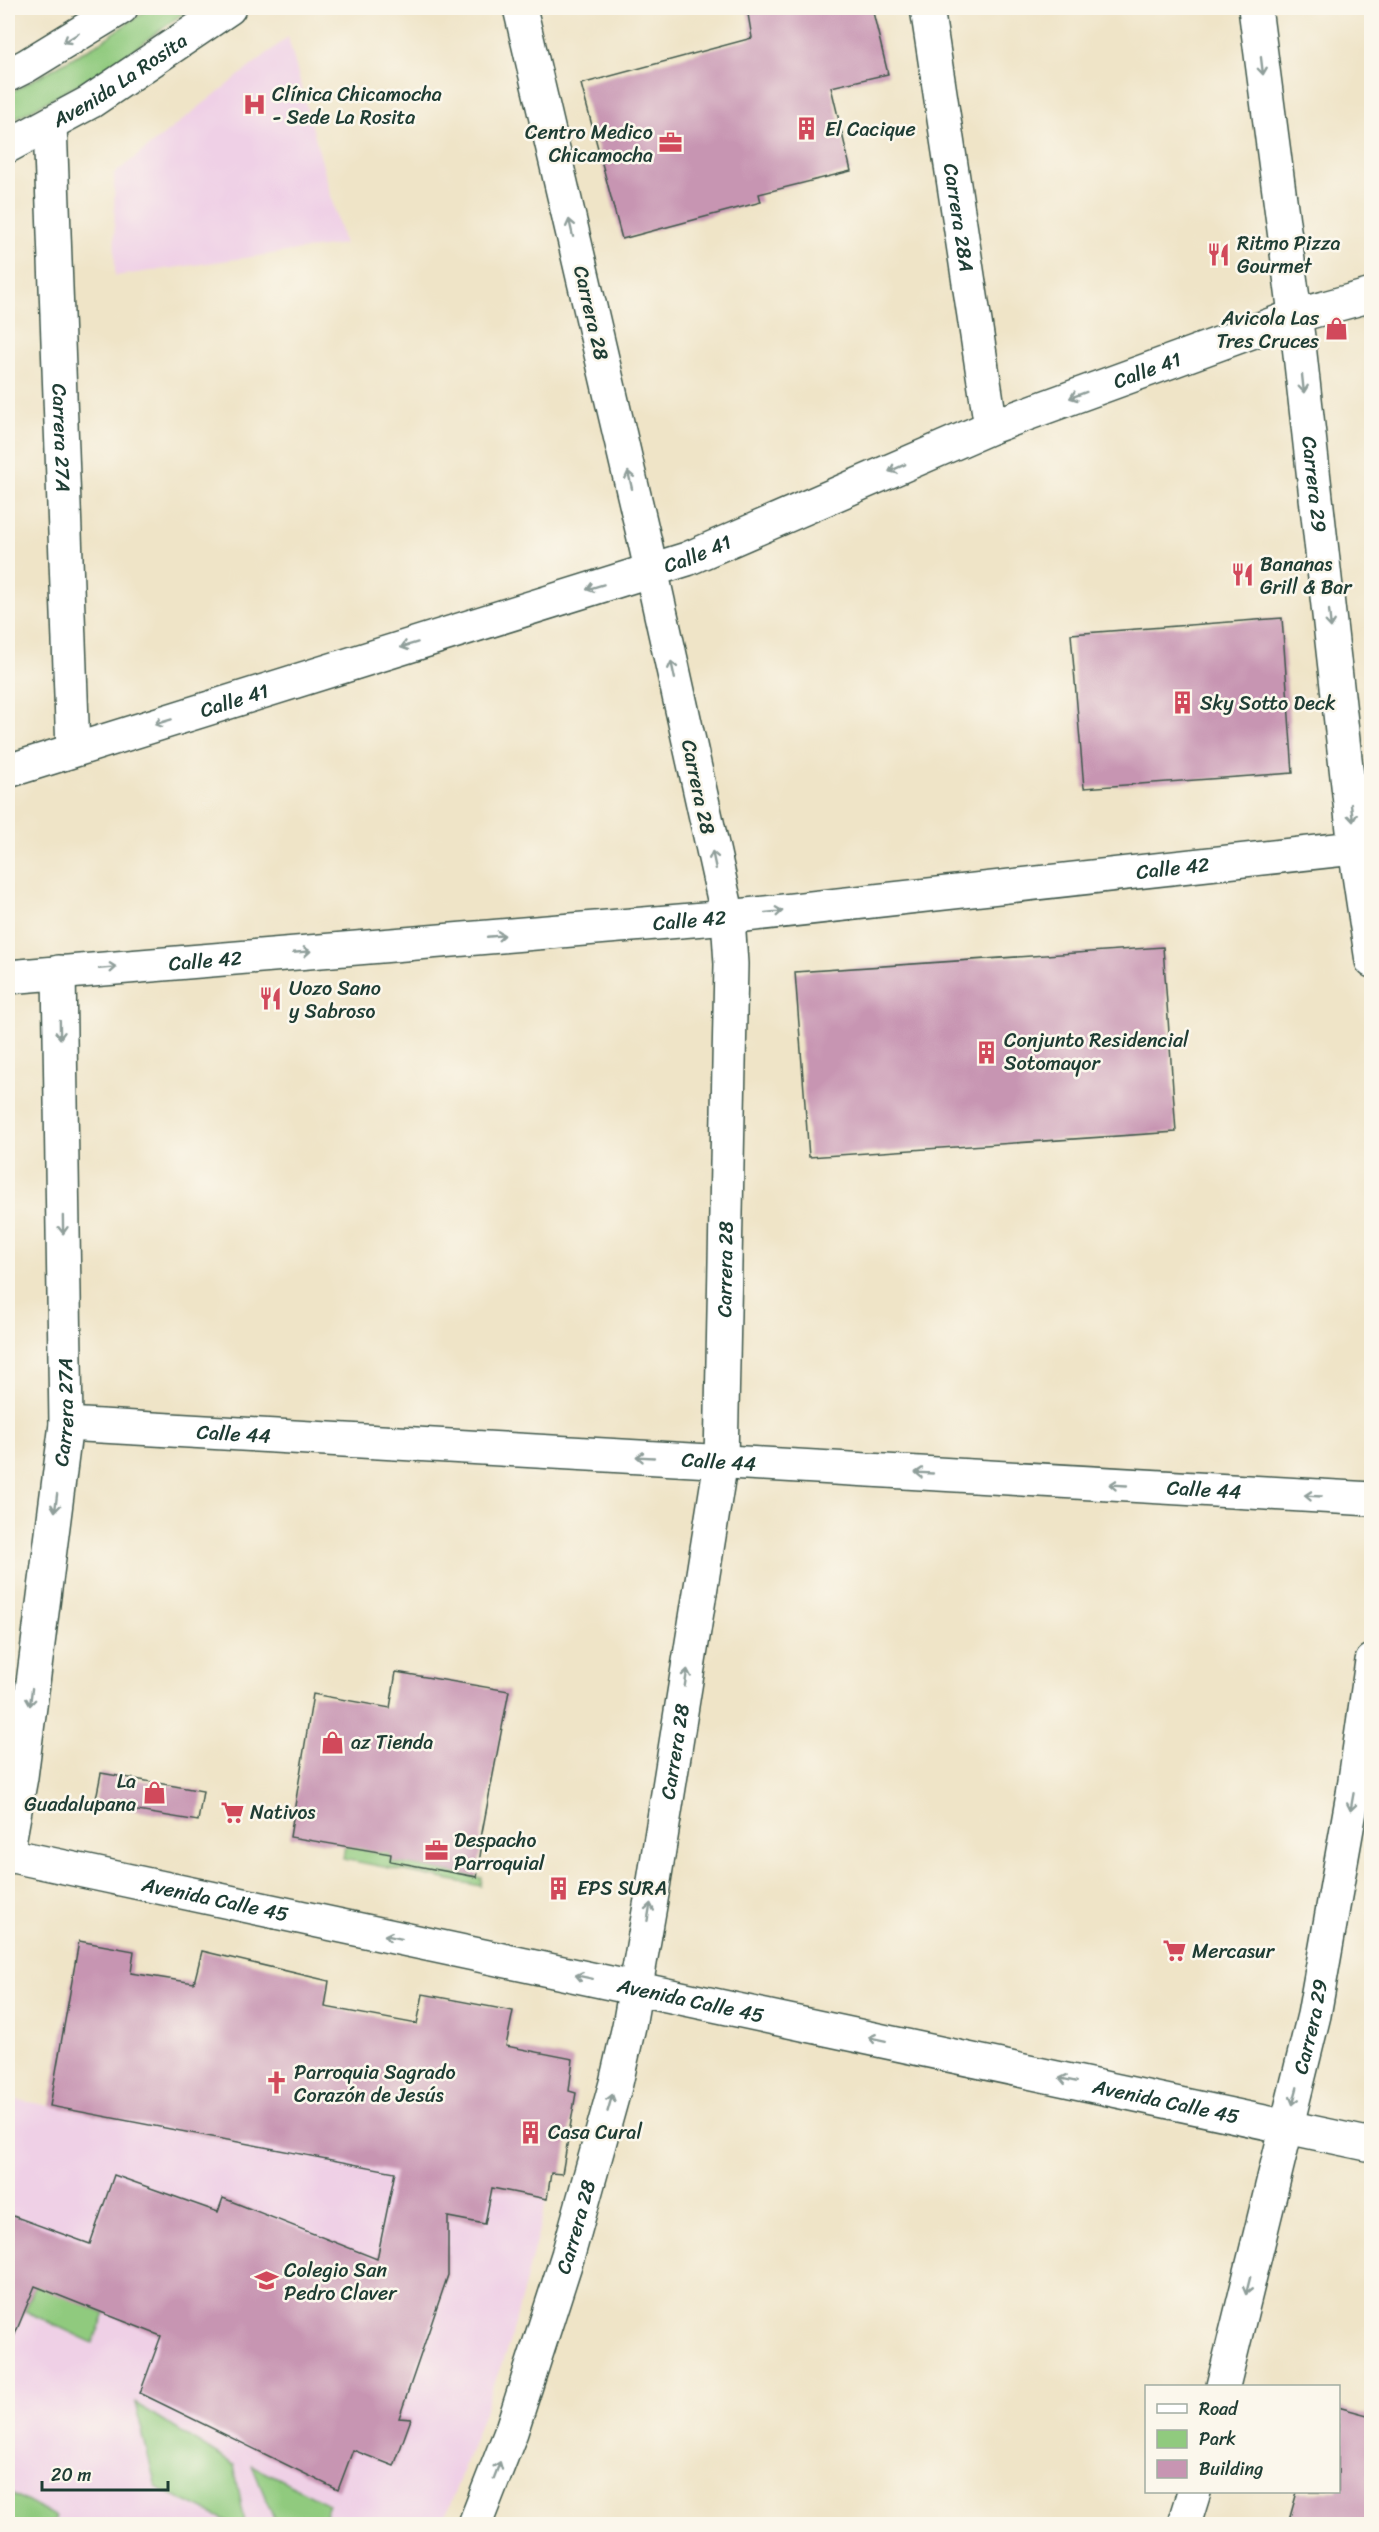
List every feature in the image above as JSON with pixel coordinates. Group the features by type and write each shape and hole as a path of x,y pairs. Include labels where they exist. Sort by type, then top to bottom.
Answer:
{"street":[{"path":"8,75 121,8"},
{"name":"Avenida La Rosita","path":"8,146 50,124 146,66 229,8"},
{"name":"Carrera 28","path":"475,2524 511,2432 568,2255 616,2083 636,1988 721,1461 731,964 728,917 651,570 520,8"},
{"name":"Carrera 28A","path":"927,8 991,427"},
{"name":"Carrera 29","path":"1255,8 1363,847 1371,961"},
{"name":"Carrera 27A","path":"50,124 73,750"},
{"name":"Calle 41","path":"8,771 687,559 991,427 1295,316 1371,295"},
{"name":"Calle 42","path":"8,976 728,917 1363,847"},
{"name":"Carrera 27A","path":"8,1848 21,1777 66,1424 59,972"},
{"name":"Calle 44","path":"66,1424 1371,1500"},
{"name":"Carrera 29","path":"1223,2385 1314,2015 1369,1701 1371,1661"},
{"name":"Avenida Calle 45","path":"8,1855 1371,2145"},
{"path":"1184,2524 1194,2493"}],"shaded area":[{"name":"Clínica Chicamocha - Sede La Rosita","path":"288,37 344,244 115,276 114,174"},
{"name":"Colegio San Pedro Claver","path":"8,2098 395,2172 388,2206 484,2224 492,2188 547,2199 511,2338 443,2524 8,2524"}],"green space":[{"path":"150,8 190,8 113,65 8,123 8,94 99,43"},
{"path":"350,1810 396,1825 390,1861 482,1878 481,1886 343,1859"},
{"path":"36,2284 105,2314 93,2343 25,2311"},
{"path":"135,2403 234,2465 245,2524 233,2524 156,2487"},
{"path":"252,2465 329,2504 322,2524 276,2524"},
{"path":"8,2491 56,2517 52,2524 8,2524"}],"building":[{"path":"747,8 872,8 888,74 831,87 851,171 759,194 761,202 622,239 581,84 752,38"},
{"name":"Sky Sotto Deck","path":"1282,618 1293,773 1084,788 1071,634"},
{"name":"Conjunto Residencial Sotomayor","path":"1163,947 1176,1132 809,1157 795,972"},
{"path":"396,1672 509,1691 480,1843 482,1843 477,1877 390,1861 391,1854 290,1837 313,1694 390,1708"},
{"path":"101,1773 203,1791 198,1821 95,1804"},
{"path":"79,1941 134,1951 131,1973 194,1983 202,1951 329,1981 325,2007 417,2024 423,1994 513,2011 506,2046 573,2059 569,2091 576,2093 562,2174 551,2173 547,2199 492,2188 485,2224 448,2217 448,2275 399,2418 411,2419 394,2466 353,2450 338,2490 140,2393 161,2336 35,2286 8,2351 8,2214 90,2244 114,2175 218,2212 223,2198 377,2259 395,2172 50,2106"},
{"path":"1340,2408 1371,2416 1371,2524 1288,2524 1297,2493 1340,2493"}],"place":[{"name":"Clínica Chicamocha - Sede La Rosita","path":"254,105"},
{"name":"El Cacique","path":"807,129"},
{"name":"Centro Medico Chicamocha","path":"671,143"},
{"name":"Ritmo Pizza Gourmet","path":"1219,254"},
{"name":"Avicola Las Tres Cruces","path":"1337,329"},
{"name":"Bananas Grill & Bar","path":"1242,575"},
{"name":"Sky Sotto Deck","path":"1182,703"},
{"name":"Uozo Sano y Sabroso","path":"271,999"},
{"name":"Conjunto Residencial Sotomayor","path":"986,1052"},
{"name":"az Tienda","path":"333,1742"},
{"name":"La Guadalupana","path":"154,1793"},
{"name":"Nativos","path":"232,1812"},
{"name":"Despacho Parroquial","path":"436,1851"},
{"name":"EPS SURA","path":"559,1888"},
{"name":"Mercasur","path":"1174,1951"},
{"name":"Parroquia Sagrado Corazón de Jesús","path":"276,2083"},
{"name":"Casa Cural","path":"530,2132"},
{"name":"Colegio San Pedro Claver","path":"266,2281"}]}
